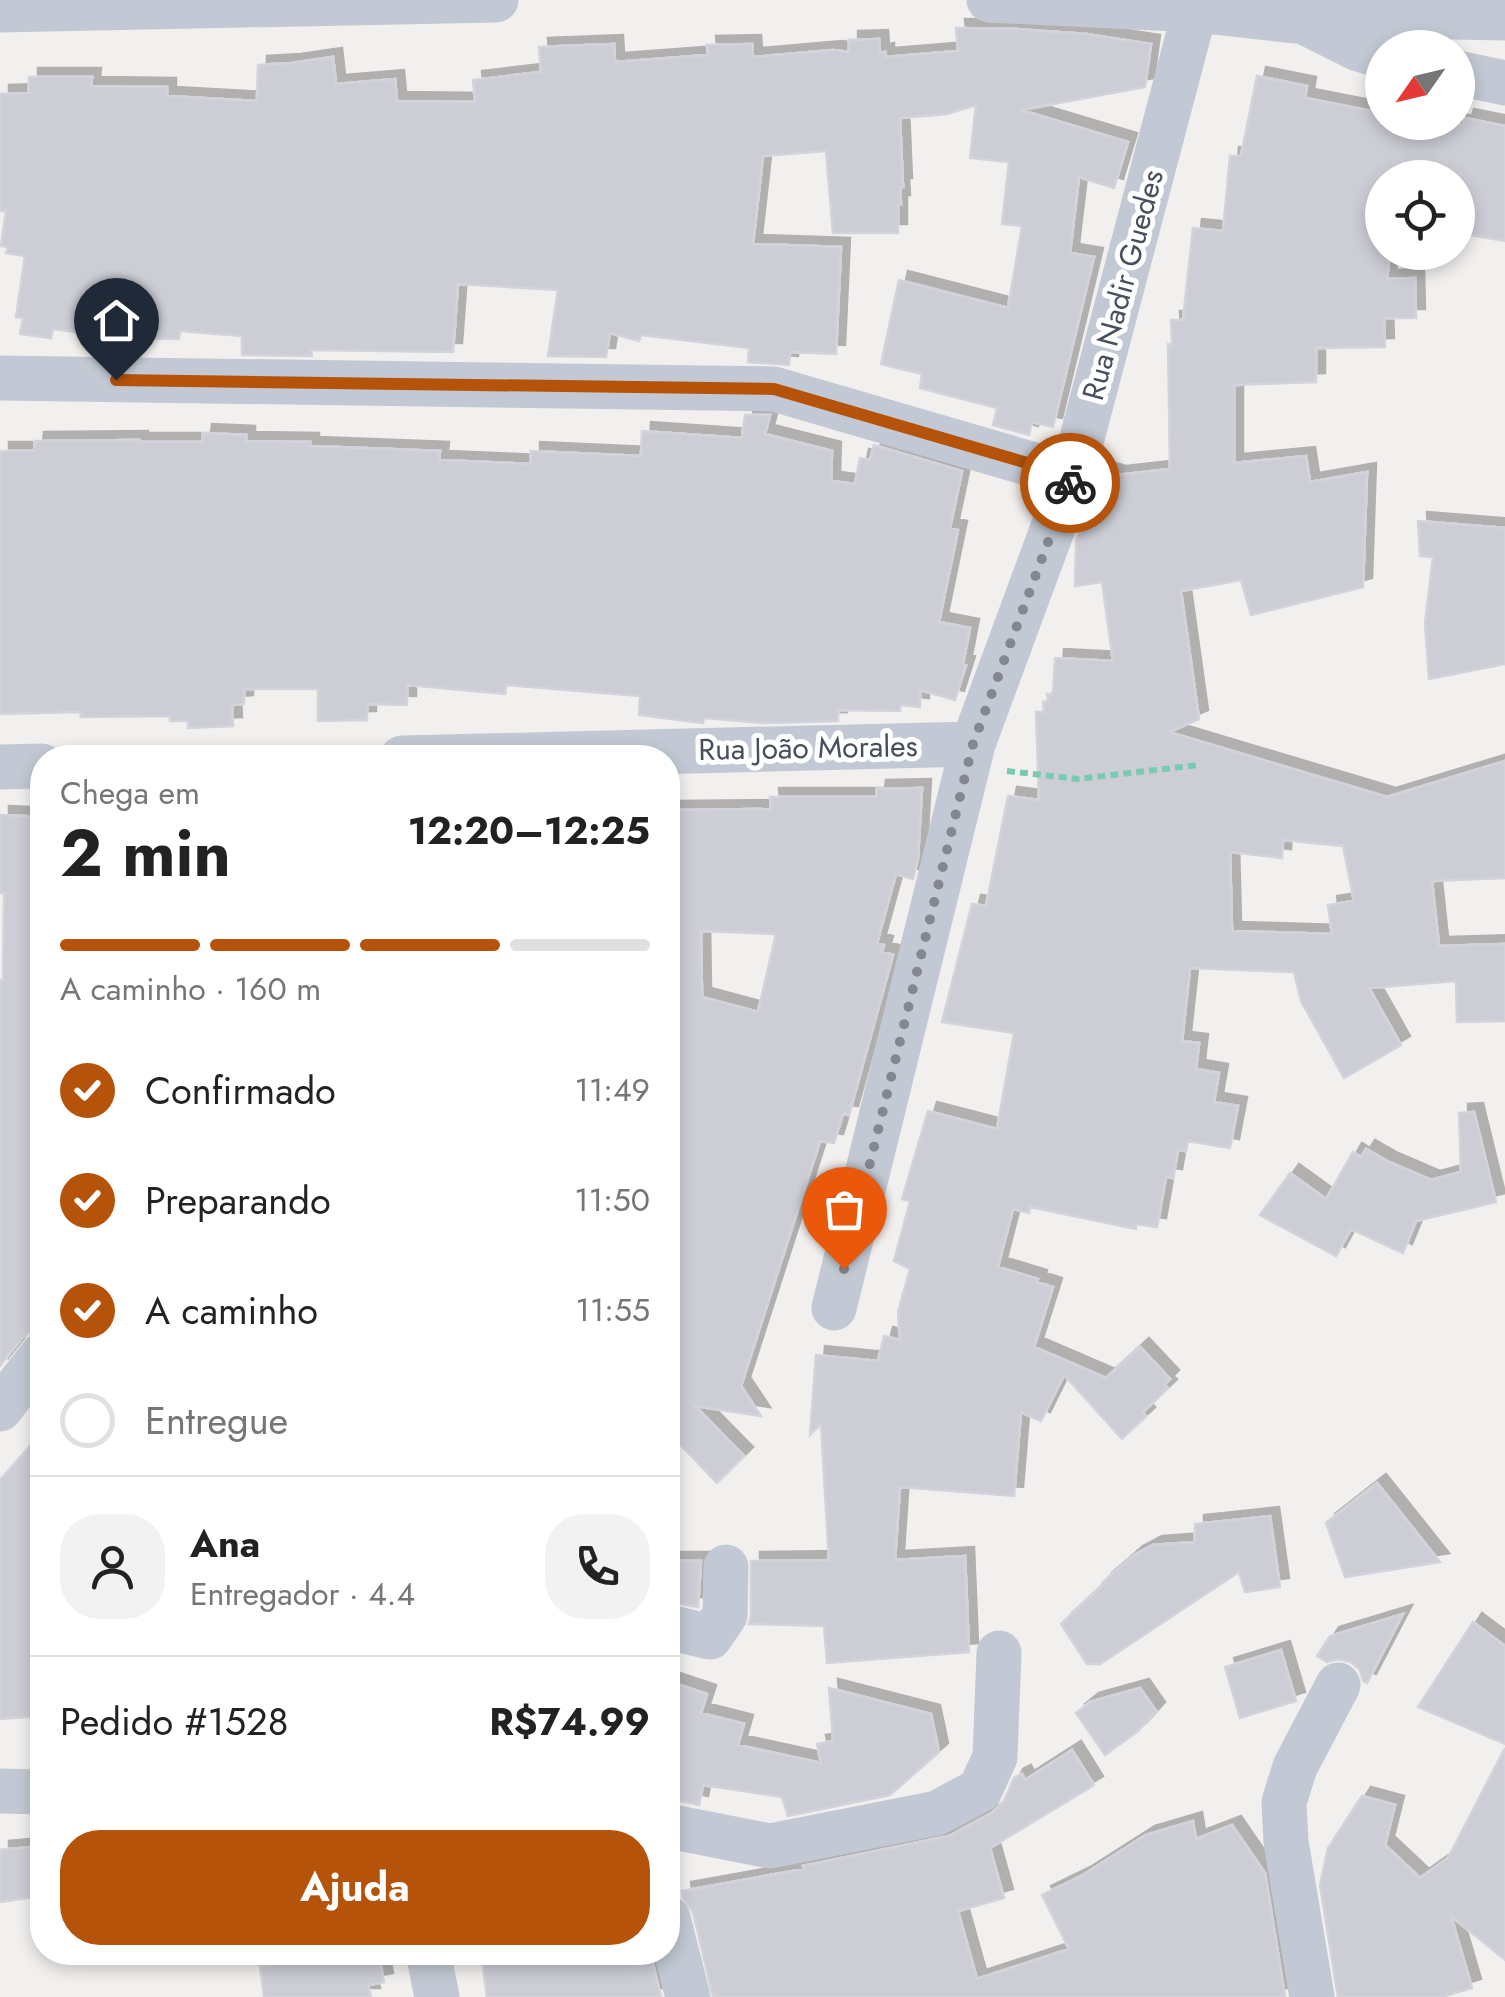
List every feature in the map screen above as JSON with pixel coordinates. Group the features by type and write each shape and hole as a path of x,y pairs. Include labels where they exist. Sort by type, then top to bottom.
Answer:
{"street":[{"path":"0,10 496,0"},
{"path":"989,0 1296,14 1505,18"},
{"name":"Rua Nadir Guedes","path":"834,1308 970,755 1072,476 1195,10"},
{"path":"1296,14 1365,51"},
{"path":"1475,76 1505,83"},
{"path":"0,378 774,389 1072,476"},
{"name":"Rua João Morales","path":"680,757 970,755"},
{"path":"0,767 30,766"},
{"path":"0,1410 30,1371"},
{"path":"680,1631 710,1637 725,1615 726,1567"},
{"path":"680,1828 770,1846 937,1812 980,1790 995,1757 999,1653"},
{"path":"1312,1997 1286,1842 1284,1802 1295,1767 1338,1684"},
{"path":"0,1790 30,1791"},
{"path":"431,1965 437,1997"},
{"path":"680,1965 688,1997"}],"path":[{"path":"970,755 1078,780 1199,765"}],"building":[{"path":"956,28 1086,34 1151,44 1145,87 1021,110 1128,142 1114,188 1079,177 1070,253 1094,257 1053,427 1032,422 1029,435 993,425 997,408 920,388 922,374 881,364 899,280 1008,308 1022,226 1002,224 1009,162 970,158 976,105 947,114 900,118 903,187 898,204 898,233 833,233 826,151 763,156 753,244 841,247 836,354 790,352 789,365 748,362 749,348 641,335 639,341 610,333 606,357 548,356 558,290 458,284 453,352 311,350 312,356 242,355 242,336 180,331 179,339 119,338 53,329 51,338 20,334 23,318 16,317 25,256 6,253 8,247 1,246 6,211 0,211 0,94 29,93 29,77 92,77 91,86 167,87 167,96 257,101 258,65 333,57 336,84 395,79 397,101 475,102 473,80 541,72 539,47 614,44 615,62 708,55 707,45 752,44 753,57 849,52 849,40 879,39 880,53 885,52 885,57 958,51"},
{"path":"1257,76 1307,86 1305,98 1365,110 1365,140 1475,140 1475,120 1505,126 1505,241 1475,236 1475,160 1365,160 1365,270 1388,270 1387,279 1415,278 1416,318 1384,318 1385,347 1316,348 1316,382 1234,385 1234,463 1306,456 1310,482 1367,472 1363,587 1251,615 1241,580 1181,591 1199,719 1169,732 1387,797 1505,761 1505,878 1432,881 1439,946 1505,944 1505,1021 1457,1022 1456,981 1369,988 1401,1045 1344,1078 1301,1001 1294,972 1190,968 1182,1041 1199,1043 1196,1069 1219,1073 1214,1102 1238,1106 1230,1148 1188,1141 1186,1151 1178,1150 1173,1178 1166,1177 1157,1227 1136,1224 1136,1229 1030,1207 1029,1213 1013,1209 998,1267 1053,1287 1034,1347 1106,1378 1140,1347 1170,1379 1164,1385 1168,1388 1122,1439 1064,1375 1041,1421 1021,1412 1014,1496 900,1487 895,1560 965,1556 969,1652 827,1663 824,1626 749,1624 751,1561 829,1560 821,1424 810,1435 816,1355 878,1361 884,1336 900,1340 898,1312 910,1269 894,1261 910,1201 902,1199 928,1111 997,1129 1014,1033 942,1022 972,904 986,906 1008,796 1039,800 1036,712 1044,712 1047,694 1053,695 1055,658 1113,661 1102,582 1075,586 1076,541 1103,471 1117,475 1170,469 1171,320 1183,320 1193,228 1223,231 1230,156 1241,156","holes":["1283,840 1343,846 1354,901 1328,905 1332,934 1232,931 1230,852 1282,858"]},
{"path":"745,415 770,415 765,434 832,451 831,481 855,484 860,458 870,460 874,445 962,471 950,528 958,530 939,622 970,628 963,664 966,665 955,700 920,690 920,707 900,705 900,711 838,710 838,721 765,723 704,718 703,723 639,715 640,696 506,685 505,694 407,685 407,705 367,704 367,720 318,721 318,689 244,689 244,704 232,705 233,726 188,728 188,721 170,721 170,716 0,714 0,451 34,451 35,441 202,442 203,433 246,435 246,441 310,442 310,446 440,451 439,460 531,464 531,451 641,456 642,431 742,438"},
{"path":"1418,521 1505,528 1505,664 1429,679 1425,623 1433,557 1420,556"},
{"path":"922,788 918,858 913,879 896,874 877,943 884,945 882,952 893,955 849,1115 843,1114 834,1143 820,1141 741,1386 761,1416 695,1406 744,1456 717,1483 680,1444 680,810 771,809 770,797 876,797 877,789","holes":["701,931 776,934 758,1012 702,997"]},
{"path":"0,815 30,816 30,1332 0,1366 0,980 4,893 0,893"},
{"path":"1474,1112 1496,1202 1416,1221 1403,1253 1351,1229 1336,1256 1260,1215 1290,1173 1326,1199 1353,1152 1361,1157 1366,1149 1431,1180 1461,1172 1459,1113"},
{"path":"30,1446 30,1717 0,1719 0,1480"},
{"path":"1377,1483 1440,1562 1345,1577 1326,1523"},
{"path":"1270,1516 1280,1587 1245,1592 1239,1572 1100,1664 1087,1664 1061,1624 1134,1555 1153,1545 1195,1542 1195,1524"},
{"path":"680,1561 701,1561 698,1607 680,1604"},
{"path":"1403,1614 1367,1683 1351,1662 1327,1662 1317,1656 1330,1636"},
{"path":"1473,1622 1505,1646 1505,1744 1418,1707"},
{"path":"1281,1650 1296,1701 1240,1718 1225,1667"},
{"path":"680,1685 707,1694 701,1713 744,1724 738,1745 821,1763 817,1744 833,1741 829,1688 931,1714 939,1752 890,1795 788,1816 782,1797 703,1785 699,1805 680,1801"},
{"path":"1140,1688 1156,1711 1138,1731 1105,1755 1076,1713 1090,1702"},
{"path":"1505,1748 1505,1960 1451,1916 1472,1988 1442,1997 1338,1997 1320,1885 1328,1848 1362,1796 1395,1805 1385,1845 1420,1878 1448,1858"},
{"path":"1072,1750 1094,1785 990,1848 1004,1898 958,1911 977,1979 1069,1949 1042,1895 1083,1875 1146,1835 1193,1821 1196,1839 1232,1825 1265,1873 1285,1997 713,1997 693,1912 682,1891 804,1869 803,1866 949,1836 993,1812 1004,1801 1014,1778 1022,1774 1025,1780"},
{"path":"30,1847 30,1898 0,1902 0,1850"},
{"path":"381,1965 384,1982 368,1985 371,1997 264,1997 260,1966"},
{"path":"483,1965 653,1965 661,1997 487,1997"}],"way so far":[{"path":"844,1269 973,744 1070,483"}],"route":[{"path":"116,380 774,389 1072,476 1070,483"}]}
